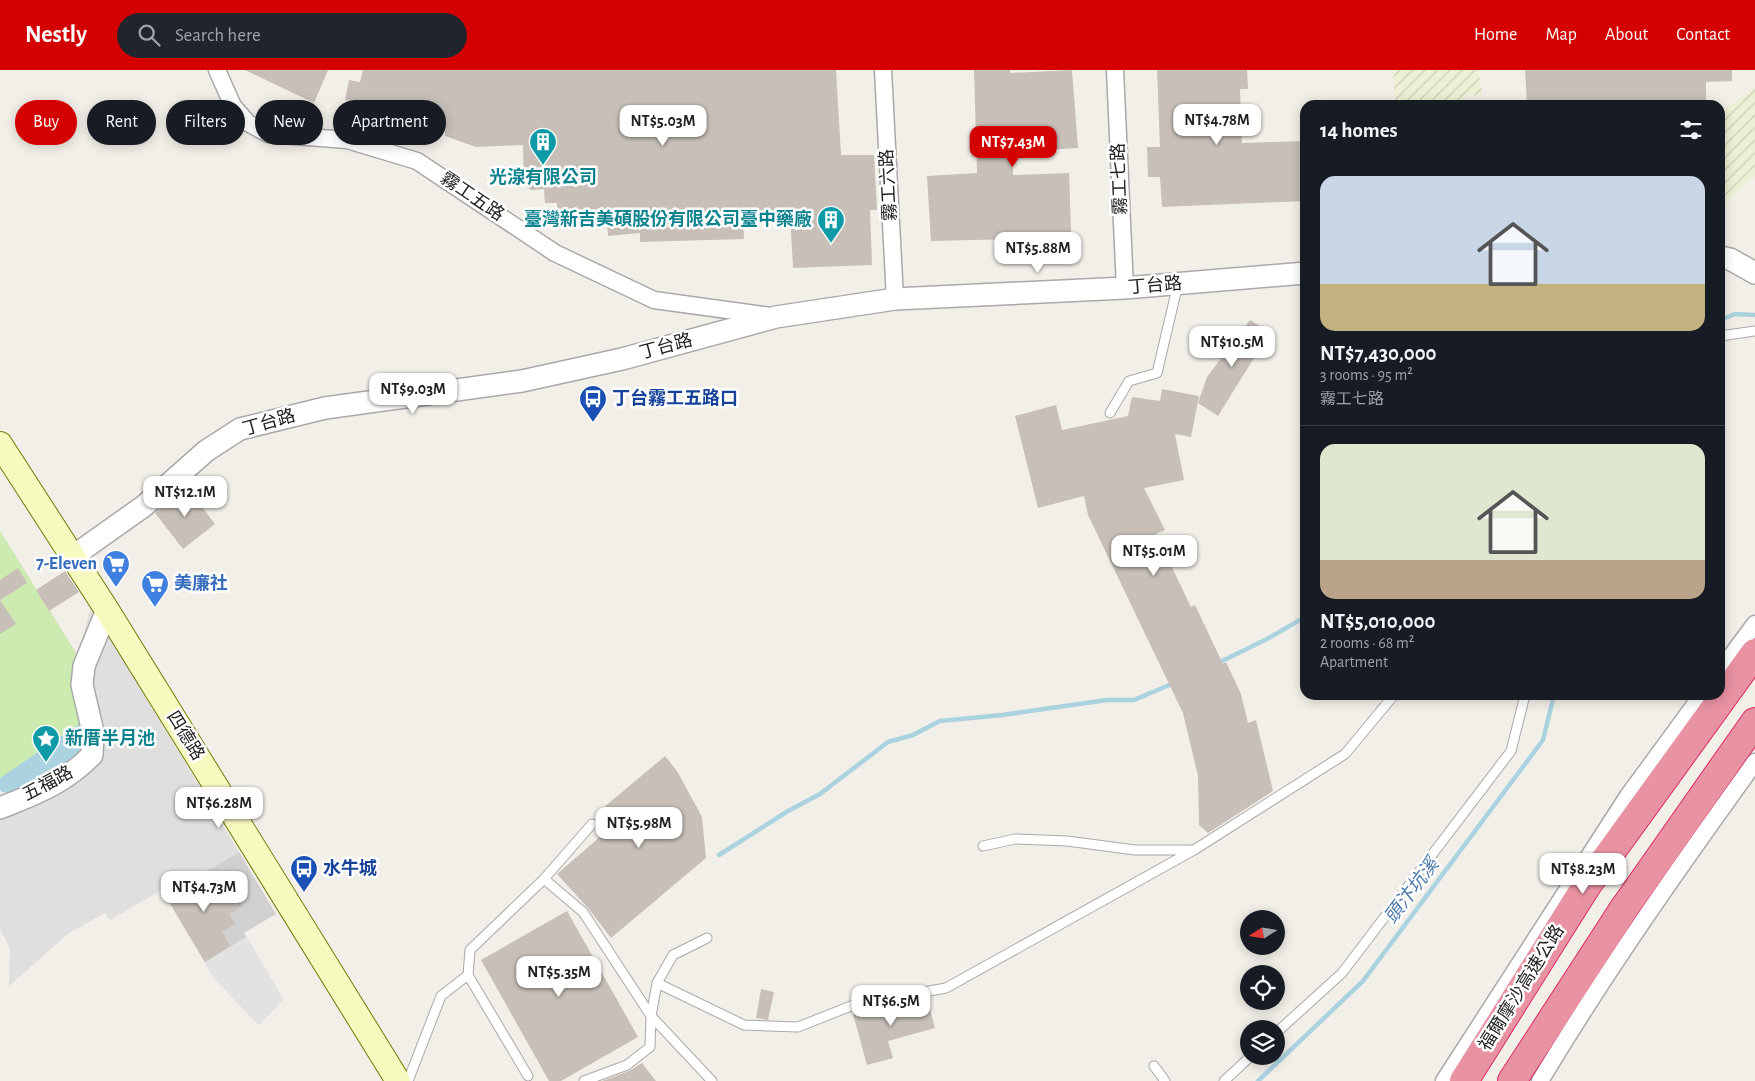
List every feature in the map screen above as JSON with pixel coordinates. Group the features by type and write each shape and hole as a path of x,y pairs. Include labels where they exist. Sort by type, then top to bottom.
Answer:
{"highway":[{"name":"福爾摩沙高速公路","path":"1725,694 1755,653"},
{"name":"福爾摩沙高速公路","path":"1464,1081 1587,884 1721,700"},
{"path":"1512,1081 1624,907 1755,722"}],"main road":[{"name":"四德路","path":"0,444 107,610 398,1081"}],"street":[{"name":"霧工五路","path":"217,70 233,106 248,123 268,134 347,140 417,161 555,253 654,300 776,317"},
{"name":"霧工六路","path":"883,70 895,299"},
{"name":"霧工七路","path":"1116,70 1125,288"},
{"path":"1725,258 1755,274"},
{"name":"丁台路","path":"72,557 144,506 206,450 240,429 325,408 522,381 622,359 776,317 895,299 1125,288 1300,273"},
{"name":"五福路","path":"0,808 39,793 78,770 92,755 93,732 82,685 84,666 107,610"},
{"path":"1725,664 1755,624"},
{"path":"1444,1081 1628,796 1698,700"},
{"path":"1540,1081 1564,1040 1665,888 1755,762"}],"lane":[{"path":"1110,413 1129,381 1157,373 1178,284"},
{"path":"1725,335 1755,332"},
{"path":"657,983 744,1025 798,1028 856,1004 946,988 1194,850 1345,754 1390,700"},
{"path":"1285,1025 1342,973 1511,751 1524,700"},
{"path":"528,1076 468,975 470,950 544,879 592,824"},
{"path":"983,846 1015,839 1068,841 1135,850 1194,850"},
{"path":"544,879 583,912 651,1016 712,1081"},
{"path":"584,1081 627,1065 650,1047 651,1016 657,983 673,955 707,938"},
{"path":"408,1081 441,996 468,975"},
{"path":"1224,1081 1241,1065"},
{"path":"1154,1066 1165,1081"}],"shaded area":[{"path":"0,531 78,656 91,606 239,852 197,878 170,885 110,920 105,913 69,933 9,986 10,949 0,929 0,797 13,794 0,790"},
{"path":"239,852 276,914 244,933 283,999 259,1025 214,978 162,890 170,885 197,877"},
{"path":"246,937 283,999 259,1025 214,978 205,962"}],"green space":[{"path":"1393,70 1478,70 1483,95 1465,95 1464,100 1395,100"},
{"path":"1755,88 1755,176 1725,203 1725,109"},
{"path":"0,531 78,656 87,719 0,778"}],"water":[{"name":"新厝半月池","path":"87,719 89,731 78,753 58,773 15,794 0,790 0,778"}],"building":[{"path":"245,70 328,70 315,100 308,100"},
{"path":"363,70 836,70 841,155 874,155 877,210 870,210 872,265 793,268 790,213 743,214 744,239 640,242 640,233 608,236 606,209 557,212 557,203 545,203 544,189 531,190 524,185 523,145 476,147 446,136 446,100 345,100 349,80 360,82"},
{"path":"974,70 1010,70 1010,73 1072,70 1078,148 1013,152 1013,175 1069,173 1072,261 1021,264 1020,239 931,241 927,176 977,173"},
{"path":"1157,70 1247,70 1248,89 1240,89 1242,143 1300,141 1300,201 1162,207 1160,177 1148,177 1147,147 1160,147"},
{"path":"1525,70 1732,70 1732,81 1706,82 1706,100 1527,100"},
{"path":"1250,320 1270,332 1218,416 1198,403 1207,377"},
{"path":"1162,389 1199,396 1191,437 1175,434 1184,480 1144,488 1165,530 1156,534 1191,607 1195,605 1223,664 1226,662 1241,694 1248,723 1256,720 1273,791 1208,833 1199,825 1198,776 1183,713 1088,515 1084,496 1038,508 1015,416 1056,405 1062,430 1128,416 1132,397 1160,401"},
{"path":"186,486 215,524 183,549 155,513"},
{"path":"18,568 27,583 0,600 0,580"},
{"path":"65,571 79,592 49,611 36,590"},
{"path":"0,600 16,624 0,634"},
{"path":"665,756 677,771 702,817 706,858 611,938 588,908 557,874 609,829 596,814"},
{"path":"204,873 217,895 231,887 242,906 229,914 235,924 222,932 230,946 205,962 162,890 170,885 197,878"},
{"path":"567,911 638,1037 561,1081 549,1081 481,960"},
{"path":"761,989 774,992 768,1020 756,1018"},
{"path":"927,998 935,1028 888,1041 893,1058 867,1065 853,1014 892,1004"},
{"path":"642,1063 656,1081 602,1081 629,1071"}],"waterway":[{"name":"頭汴坑溪","path":"1725,318 1735,314 1755,315"},
{"path":"1218,663 1267,639 1300,620"},
{"path":"719,855 788,811 820,794 888,742 913,735 940,721 1002,715 1107,700 1134,700 1174,683"},
{"name":"頭汴坑溪","path":"1258,1081 1363,981 1543,740 1553,700"}],"place":[{"name":"光湶有限公司","path":"543,166"},
{"name":"臺灣新吉美碩股份有限公司臺中藥廠","path":"831,244"},
{"name":"丁台霧工五路口","path":"593,423"},
{"name":"7-Eleven","path":"116,588"},
{"name":"美廉社","path":"155,608"},
{"name":"新厝半月池","path":"46,763"},
{"name":"水牛城","path":"304,893"}]}
